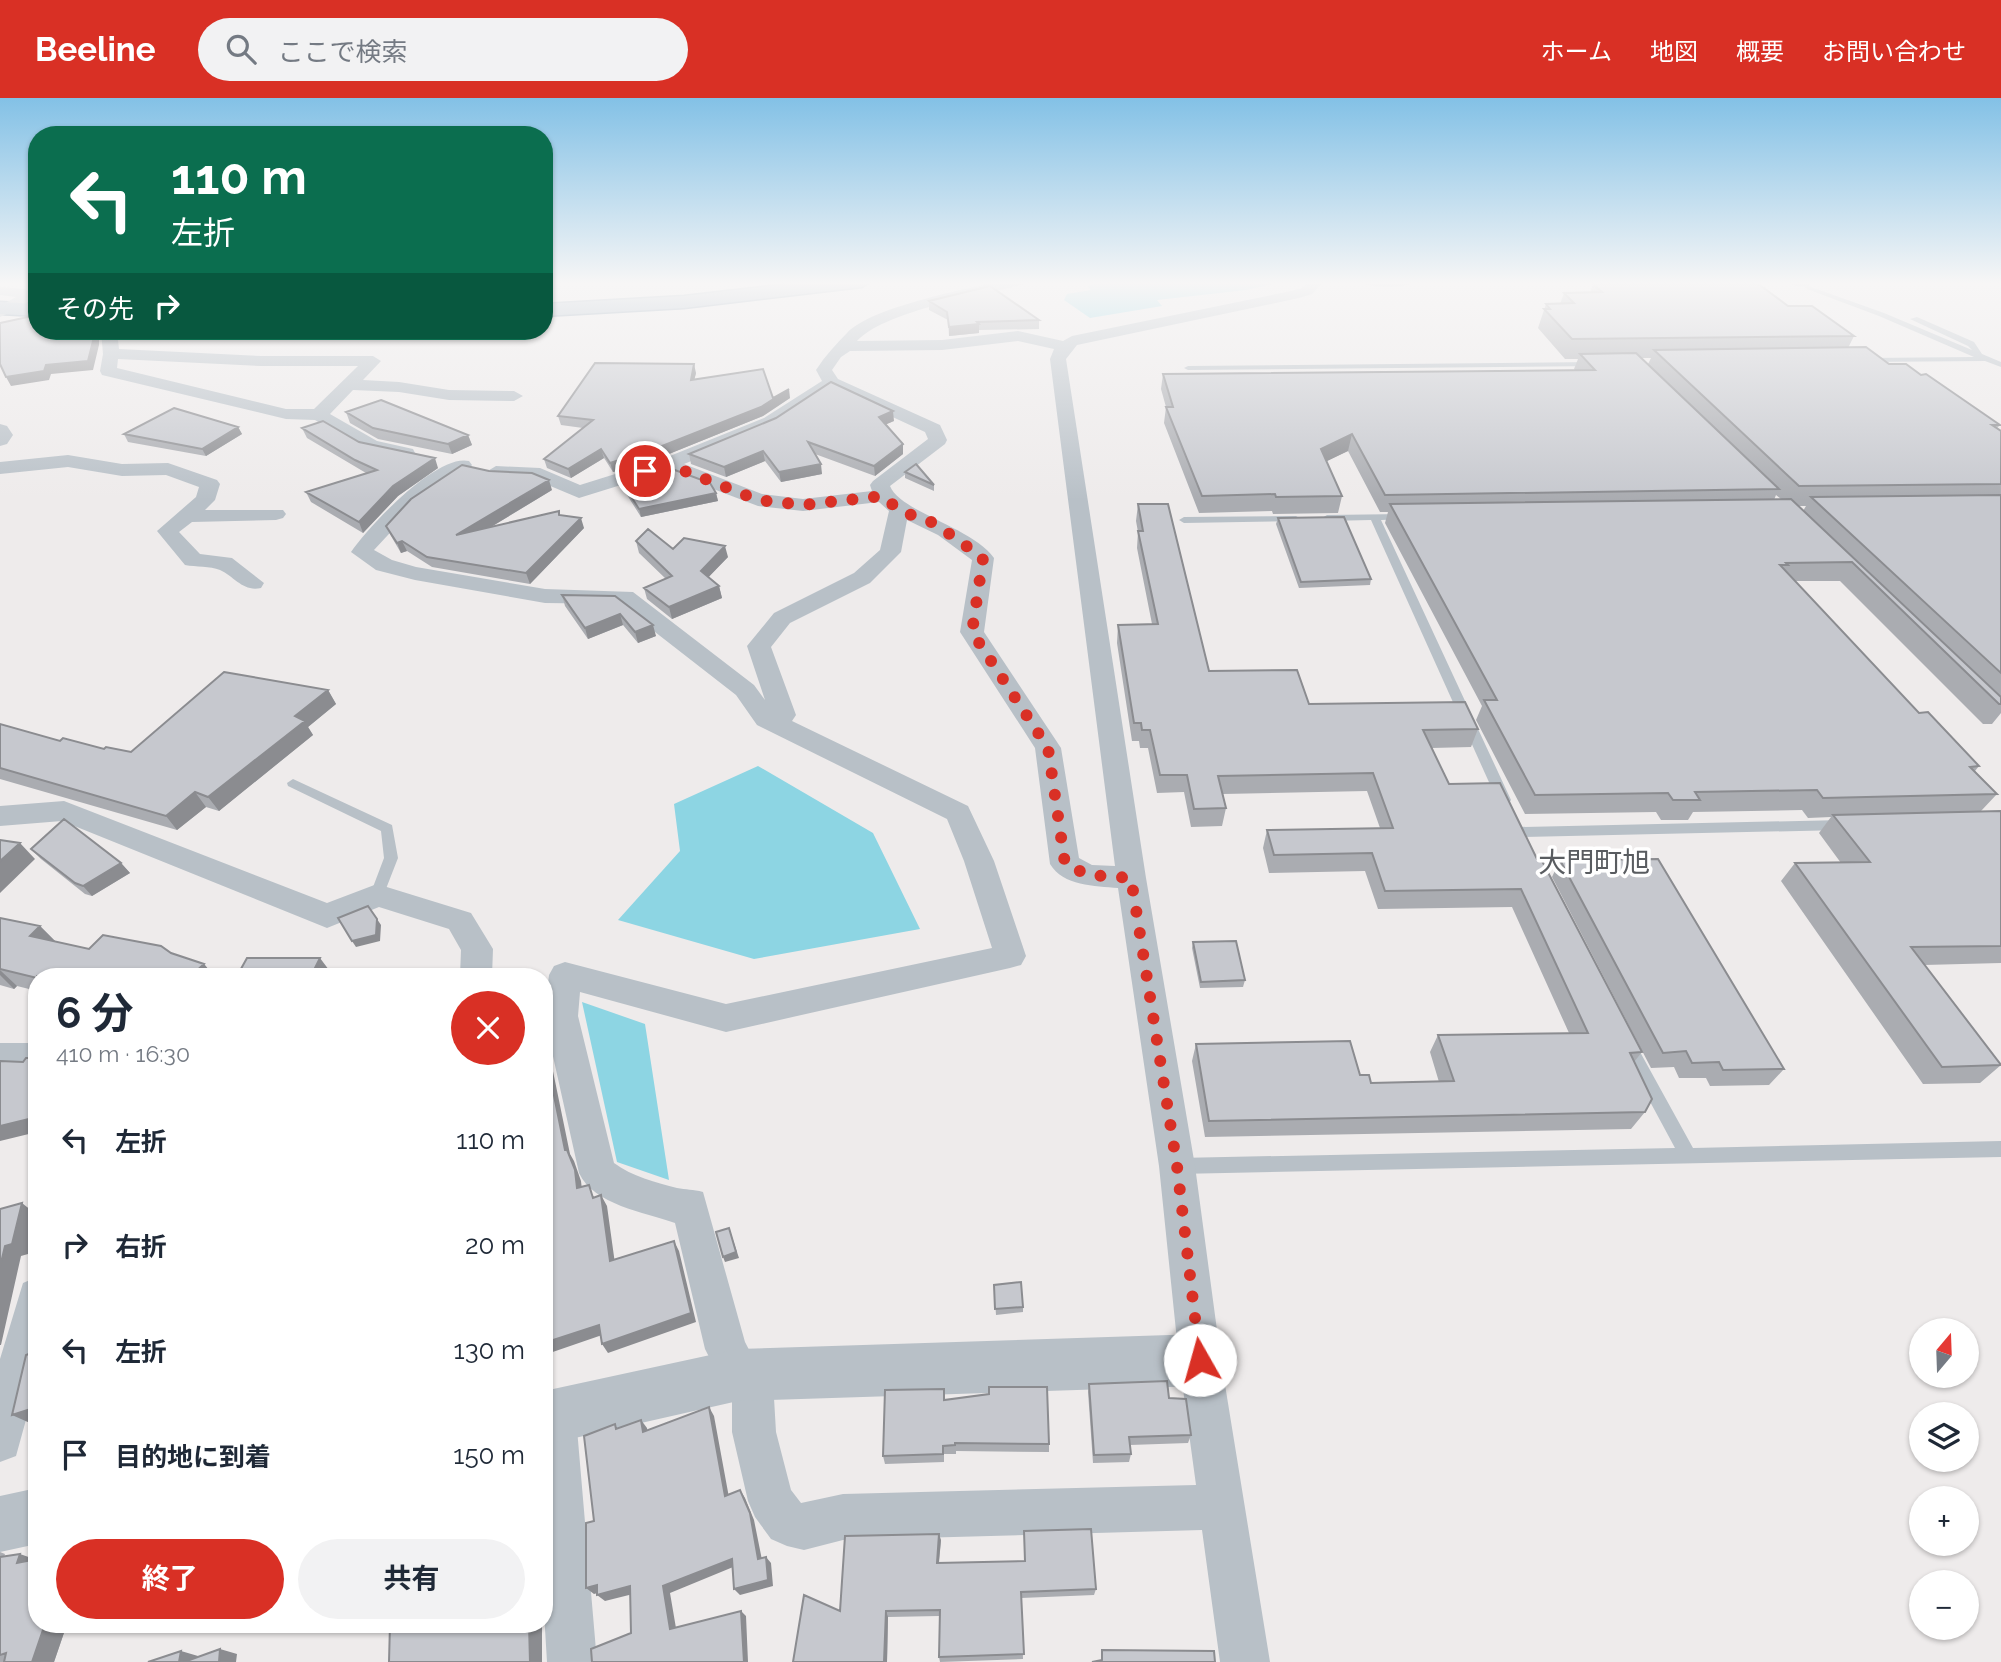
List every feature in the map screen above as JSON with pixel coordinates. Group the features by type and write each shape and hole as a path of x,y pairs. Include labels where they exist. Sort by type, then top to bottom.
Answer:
{"street":[{"path":"319,415 373,361 261,361 111,354 108,371 286,414 319,415 370,445 493,472 540,474 579,492 667,464 770,422 831,382"},
{"path":"775,722 783,715 759,646 782,618 862,578 890,552 891,504 880,485 938,440 933,429 831,382 824,370 835,354"},
{"path":"1061,354 1058,359 1131,878 1177,1166 1200,1360 1245,1662"},
{"path":"349,385 400,387 449,395 514,396"},
{"path":"0,430 4,435 0,439"},
{"path":"0,468 68,461 122,470 168,469 210,484 205,500 167,531 193,560 224,563 253,583"},
{"path":"667,464 758,500 803,505 891,504 934,523 983,558 972,632 1048,748 1065,864 1088,875 1131,878"},
{"path":"461,465 424,487 386,519 362,552 384,565 415,573 533,594 625,597 745,690 766,719 958,813 979,861 1010,956 726,1018 565,975 561,1016 598,1173 611,1183 668,1203 680,1207 690,1205 726,1349 753,1398 754,1432 771,1501 787,1523 804,1527 843,1517 1224,1507"},
{"path":"187,515 211,517 276,514"},
{"path":"0,816 64,811 327,916 377,895 460,921 477,949 477,968"},
{"path":"0,1057 28,1057"},
{"path":"0,1440 28,1332"},
{"path":"553,1416 738,1375 1200,1360"},
{"path":"553,1460 572,1662"},
{"path":"0,1524 28,1518"}],"lane":[{"path":"1972,354 2001,365"},
{"path":"1980,354 1985,359"},
{"path":"1850,360 1985,359"},
{"path":"1188,368 1606,364"},
{"path":"1375,517 1507,807"},
{"path":"1320,518 1416,517"},
{"path":"1184,520 1307,518"},
{"path":"293,783 387,828 391,858 377,895"},
{"path":"1519,832 1863,824"},
{"path":"1619,1027 1688,1155"},
{"path":"1177,1166 2001,1149"}],"water":[{"path":"758,766 873,833 920,929 754,959 618,920 680,851 674,804"},
{"path":"582,1002 645,1024 669,1180 617,1162"}],"building":[{"path":"0,354 90,354 88,361 46,365 44,371 6,377 0,364"},
{"path":"1580,354 1637,354 1779,489 1385,495 1352,434 1321,449 1342,496 1202,496 1166,407 1173,407 1163,374 1595,370"},
{"path":"1658,354 1875,354 1889,364 1906,364 1921,375 1926,374 2000,425 1992,425 2001,431 2001,484 1799,486"},
{"path":"595,363 694,364 691,380 763,369 773,398 789,389 761,407 657,448 610,463 601,449 568,469 544,459 593,420 558,416"},
{"path":"831,382 893,411 879,417 903,444 874,466 808,442 821,464 779,472 763,451 724,467 689,454 776,418"},
{"path":"381,400 468,435 448,444 373,428 346,412"},
{"path":"174,408 238,427 202,449 124,434"},
{"path":"323,421 359,442 435,458 393,486 359,522 306,492 377,470 302,428"},
{"path":"916,464 934,485 905,472"},
{"path":"462,465 489,471 532,473 549,480 456,535 559,511 559,515 581,518 526,573 427,557 402,541 397,543 386,526 411,499"},
{"path":"664,466 710,483 716,493 639,509 620,479"},
{"path":"2001,495 2001,673 1811,497"},
{"path":"1791,499 2001,697 1999,704 1852,562 1780,565 1919,713 1928,712 1979,766 1970,767 1997,794 1823,798 1817,790 1695,792 1700,800 1673,800 1668,793 1535,795 1484,700 1497,700 1390,504"},
{"path":"1138,504 1168,504 1209,671 1297,670 1309,704 1465,702 1478,729 1423,730 1449,784 1500,783 1537,859 1541,859 1642,1052 1630,1053 1652,1099 1645,1112 1209,1121 1196,1044 1350,1041 1360,1075 1369,1075 1371,1083 1454,1081 1438,1035 1588,1033 1521,889 1385,891 1372,853 1274,855 1267,830 1393,828 1373,773 1218,776 1226,808 1194,809 1187,775 1160,775 1150,730 1142,730 1141,723 1134,723 1118,625 1158,624 1138,531 1143,531"},
{"path":"1344,517 1371,579 1301,582 1278,518"},
{"path":"648,529 673,549 684,538 725,546 701,571 719,586 669,607 644,588 672,576 636,541"},
{"path":"562,595 615,596 653,625 635,632 620,614 585,628"},
{"path":"224,672 328,690 295,716 305,721 208,797 195,792 166,816 0,768 0,724 60,741 63,738 104,749 106,747 131,752"},
{"path":"2001,811 2001,946 1911,947 2001,1065 1942,1067 1795,863 1870,862 1833,815"},
{"path":"64,819 121,863 83,886 75,883 31,849"},
{"path":"0,840 20,843 0,861"},
{"path":"1658,859 1784,1069 1723,1070 1719,1062 1692,1063 1686,1051 1663,1053 1560,860"},
{"path":"368,906 377,919 376,935 352,941 338,918"},
{"path":"0,918 40,926 30,936 89,949 103,935 161,946 171,953 204,964 200,968 28,968 28,976 0,969"},
{"path":"1236,941 1245,980 1201,982 1193,942"},
{"path":"247,958 320,958 315,968 241,968"},
{"path":"28,1058 28,1119 0,1126 0,1061 23,1062"},
{"path":"553,1091 565,1150 575,1170 577,1188 589,1185 593,1198 601,1195 610,1261 674,1241 691,1313 602,1344 599,1325 553,1340"},
{"path":"22,1203 12,1244 5,1246 0,1267 0,1209"},
{"path":"729,1228 736,1252 723,1257 716,1232"},
{"path":"1021,1282 1023,1307 995,1309 994,1285"},
{"path":"28,1354 28,1410 12,1415"},
{"path":"1167,1381 1169,1398 1186,1399 1191,1435 1129,1437 1131,1454 1094,1455 1089,1384"},
{"path":"989,1387 1047,1387 1049,1444 955,1443 943,1446 943,1454 883,1456 885,1390 944,1389 944,1400 989,1394"},
{"path":"709,1407 725,1496 740,1490 750,1513 758,1559 766,1557 768,1580 734,1589 732,1559 663,1586 670,1629 741,1611 744,1662 592,1662 591,1649 631,1633 630,1586 597,1595 597,1585 586,1588 586,1523 594,1521 584,1436 615,1424 616,1429 641,1420 643,1432"},
{"path":"1091,1529 1096,1589 1021,1592 1024,1654 939,1657 940,1610 886,1611 884,1662 793,1662 804,1595 840,1611 845,1536 939,1534 937,1563 1025,1561 1024,1531"},
{"path":"20,1554 17,1563 28,1561 28,1633 42,1633 32,1662 4,1662 6,1653 0,1655 0,1557"},
{"path":"390,1633 529,1633 530,1662 389,1662"},
{"path":"220,1649 219,1662 184,1662"},
{"path":"1102,1650 1214,1651 1215,1662 1092,1662 1102,1660"},
{"path":"181,1651 179,1662 148,1662"}],"district":[{"name":"大門町旭","path":"1594,862"}],"route":[{"path":"645,471 667,464 758,500 803,505 883,496 900,511 934,523 983,558 972,632 1048,748 1065,864 1088,875 1131,878 1177,1166 1200,1360"}]}
